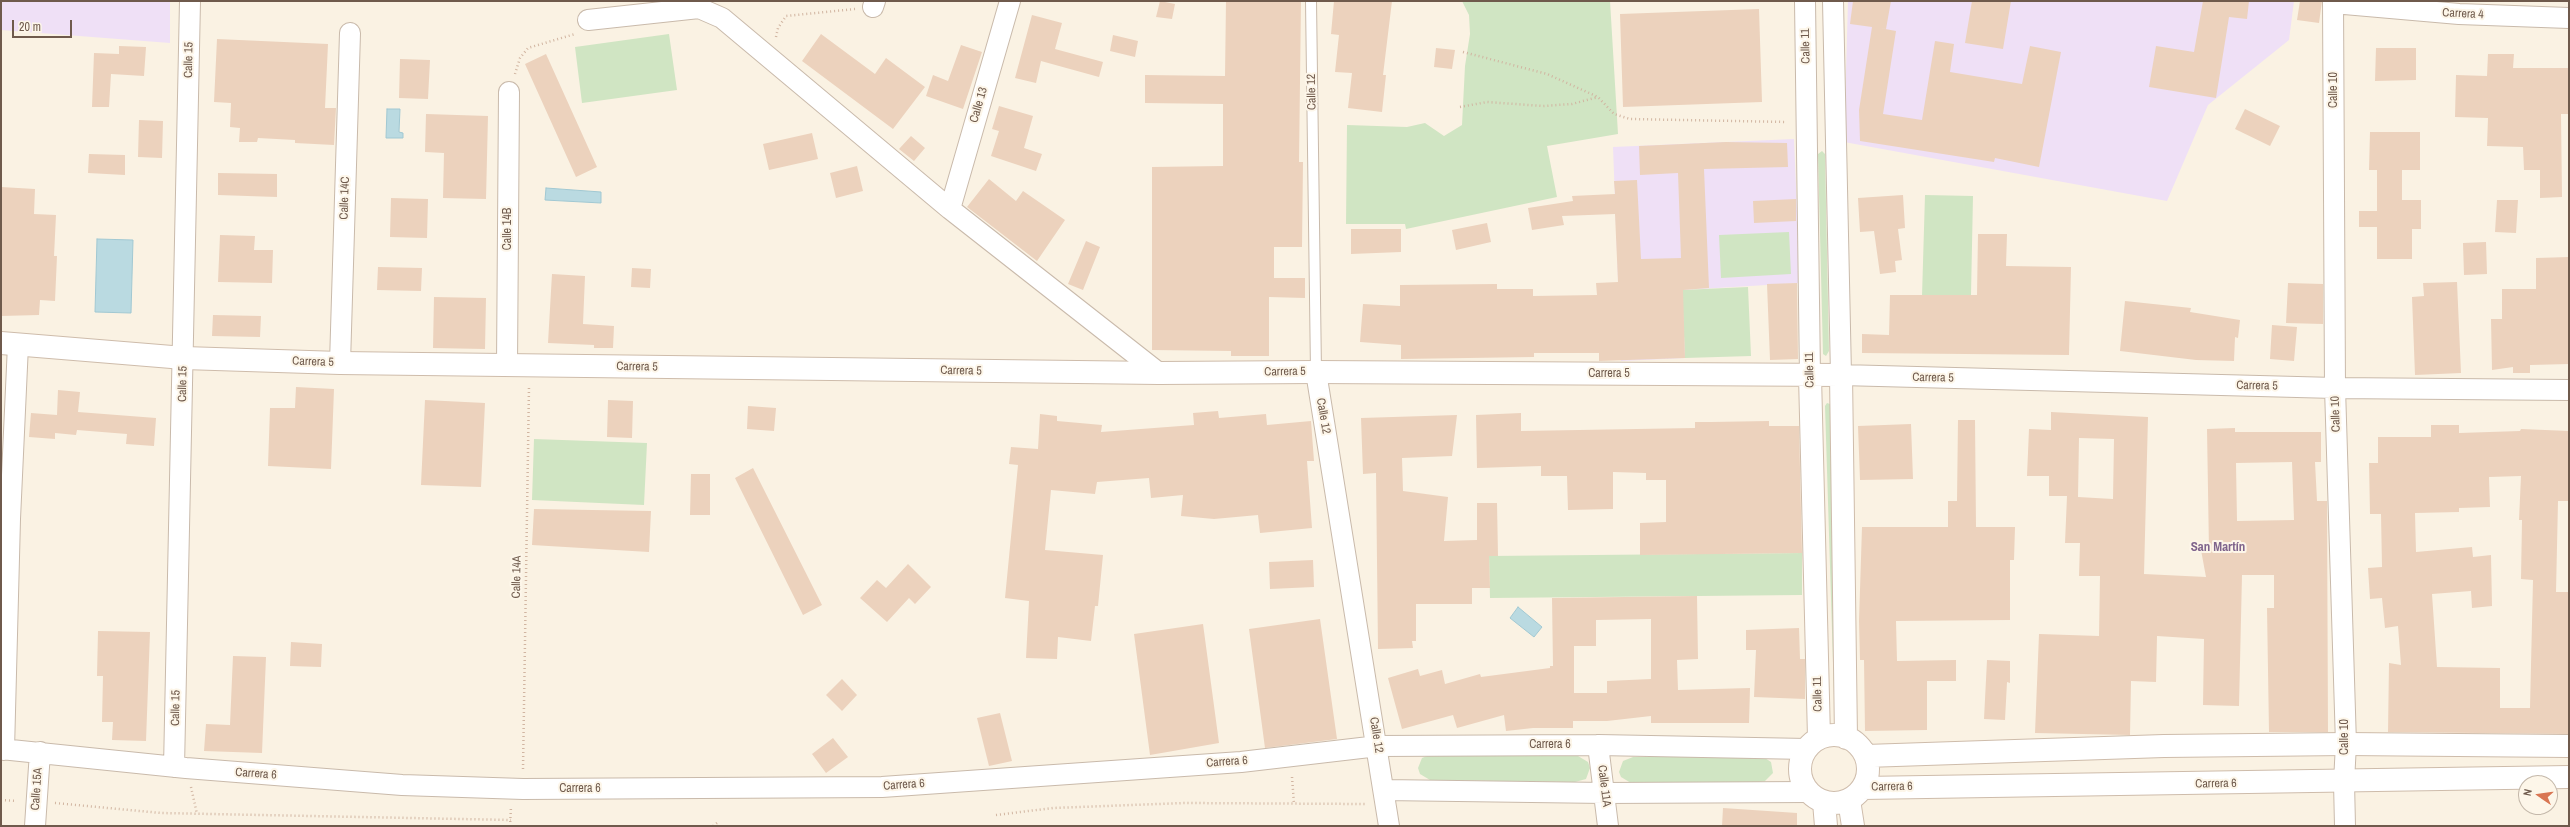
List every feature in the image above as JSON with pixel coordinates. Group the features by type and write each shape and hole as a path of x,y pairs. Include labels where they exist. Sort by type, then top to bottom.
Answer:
{"street":[{"name":"Calle 15","path":"180,768 184,358 190,1"},
{"name":"Calle 13","path":"950,210 1010,1"},
{"name":"Calle 11","path":"1806,1 1813,744"},
{"path":"1832,1 1841,375 1846,738"},
{"name":"Carrera 4","path":"2333,2 2459,14 2557,12"},
{"name":"Calle 10","path":"2333,2 2335,388 2346,744 2344,782 2345,826"},
{"path":"588,20 700,5 722,18 950,210 1159,373"},
{"name":"Calle 14C","path":"340,363 350,33"},
{"name":"Calle 14B","path":"507,365 509,92"},
{"path":"1808,123 1836,122"},
{"name":"Carrera 5","path":"10,344 184,358 340,363 1159,373 1316,372 1841,375 2335,388 2569,390"},
{"path":"2,749 10,519 10,344"},
{"name":"Calle 12","path":"1316,372 1378,746 1389,826"},
{"path":"1826,826 1817,797 1801,776 1802,758 1813,744 1833,735 1846,738 1858,745 1866,756 1868,767 1856,794 1852,826"},
{"name":"Carrera 6","path":"2,749 180,768 402,785 523,789 882,786 1290,757 1378,746 1813,744"},
{"path":"1866,756 2164,746 2346,744 2569,746"},
{"name":"Calle 11A","path":"1598,745 1608,826"},
{"name":"Calle 15A","path":"35,826 40,752"},
{"name":"Carrera 6","path":"1856,794 2569,777"},
{"path":"1385,797 1605,793 1817,797 1837,803 1856,794"}],"lane":[{"name":"Calle 12","path":"1311,1 1316,372"}],"path":[{"path":"774,61 778,28 786,16 874,4"},
{"path":"509,92 520,58 528,48 573,35 583,29 588,20"},
{"path":"1463,52 1547,74 1598,97 1614,114 1630,119 1808,123"},
{"path":"1460,107 1487,102 1543,106 1572,104 1598,97"},
{"name":"Calle 14A","path":"523,789 530,366"},
{"path":"1290,757 1294,804"},
{"path":"180,768 197,814"},
{"path":"996,815 1053,808 1124,805 1294,804 1385,797"},
{"path":"1,800 161,813 510,820"},
{"path":"714,826 717,823"}],"shaded area":[{"path":"1,1 170,1 170,43 1,30"},
{"path":"1848,1 2294,1 2289,40 2208,105 2167,201 1844,142"},
{"path":"1794,139 1800,283 1683,290 1685,358 1621,361 1613,147"}],"green space":[{"path":"1462,1 1610,1 1618,134 1547,146 1557,197 1406,229 1405,224 1346,224 1347,125 1407,127 1425,123 1444,136 1462,125 1465,66 1470,34 1469,15"},
{"path":"669,34 677,90 582,103 575,47"},
{"path":"1822,151 1825,154 1829,351 1826,356 1823,354 1818,154"},
{"path":"1925,195 1973,196 1971,295 1922,296"},
{"path":"1789,232 1791,274 1721,278 1719,235"},
{"path":"1748,287 1751,356 1685,358 1682,290"},
{"path":"1827,403 1830,404 1835,727 1825,406"},
{"path":"534,439 647,443 644,505 532,500"},
{"path":"1802,553 1802,595 1490,598 1489,556"},
{"path":"1432,754 1578,756 1588,762 1590,768 1586,779 1575,782 1430,780 1420,774 1418,768 1422,758"},
{"path":"1762,756 1771,762 1773,773 1765,781 1759,782 1631,783 1621,777 1619,772 1623,761 1633,757"}],"water":[{"path":"387,109 400,109 399,132 403,133 403,138 386,138"},
{"path":"546,188 601,192 601,203 545,200"},
{"path":"97,239 133,240 131,313 95,312"},
{"path":"1518,607 1542,627 1534,637 1510,618"}],"building":[{"path":"1160,1 1175,4 1172,19 1156,17"},
{"path":"1226,1 1301,1 1299,162 1303,162 1302,247 1274,247 1274,278 1305,278 1305,298 1269,297 1269,356 1231,356 1231,351 1152,350 1152,167 1223,166 1223,104 1145,103 1145,75 1225,76"},
{"path":"1334,1 1392,1 1383,75 1386,75 1382,112 1348,108 1352,73 1335,72 1339,35 1331,34"},
{"path":"1853,1 1891,1 1886,29 1880,28 1896,31 1883,114 1922,120 1935,41 1954,44 1950,72 2022,84 2030,46 2061,52 2039,167 1995,158 1994,162 1860,141 1859,110 1872,27 1850,24"},
{"path":"1972,1 2011,1 2003,49 1965,43"},
{"path":"2203,1 2249,1 2247,19 2229,17 2216,98 2149,87 2156,46 2194,52"},
{"path":"2300,1 2322,1 2319,23 2297,20"},
{"path":"1759,9 1762,102 1623,107 1620,14"},
{"path":"1032,15 1062,23 1055,49 1103,62 1099,77 1041,61 1036,83 1015,78"},
{"path":"821,34 875,74 886,58 925,87 893,129 802,61"},
{"path":"1113,35 1138,41 1135,57 1110,51"},
{"path":"217,39 328,44 325,108 336,108 334,145 295,143 295,140 258,138 257,142 239,142 240,128 230,127 231,103 214,102"},
{"path":"961,45 982,52 963,109 926,96 933,75 948,81"},
{"path":"119,46 146,47 144,76 111,74 109,107 92,107 94,53 119,54"},
{"path":"1436,48 1455,50 1452,69 1434,67"},
{"path":"2376,48 2416,48 2416,80 2375,81"},
{"path":"546,54 597,167 576,177 525,64"},
{"path":"2488,54 2514,54 2513,68 2568,68 2568,114 2561,114 2562,197 2540,198 2540,170 2524,170 2523,147 2487,146 2488,118 2455,117 2456,75 2487,76"},
{"path":"400,59 430,60 428,99 399,98"},
{"path":"999,106 1033,116 1024,148 1042,154 1036,171 991,156 999,131 992,129"},
{"path":"2245,109 2280,126 2270,146 2235,129"},
{"path":"426,114 488,116 486,199 443,198 444,153 425,152"},
{"path":"139,120 163,121 162,158 138,157"},
{"path":"2370,132 2420,132 2420,170 2402,170 2402,200 2421,200 2421,229 2412,229 2412,259 2377,259 2377,227 2359,227 2359,211 2377,211 2377,170 2369,170"},
{"path":"812,133 818,159 769,170 763,144"},
{"path":"911,136 925,148 914,161 899,149"},
{"path":"1726,142 1787,143 1788,167 1704,169 1709,288 1683,290 1685,358 1599,361 1599,353 1534,353 1534,357 1401,359 1401,345 1360,342 1363,304 1400,306 1400,285 1497,284 1497,289 1533,289 1533,296 1597,295 1596,283 1618,282 1615,214 1562,216 1564,225 1532,230 1528,208 1573,201 1572,196 1615,194 1614,181 1637,180 1641,259 1681,258 1678,173 1640,175 1639,146"},
{"path":"89,154 125,155 125,175 88,173"},
{"path":"857,166 863,191 836,198 830,173"},
{"path":"218,173 277,174 277,197 218,195"},
{"path":"989,179 1016,201 1023,191 1065,220 1037,261 967,207"},
{"path":"1,187 35,189 34,214 56,215 54,256 57,256 55,301 40,300 39,315 1,316"},
{"path":"1903,195 1905,228 1898,229 1902,260 1895,261 1896,272 1880,274 1874,231 1860,232 1858,198"},
{"path":"391,198 428,199 427,238 390,237"},
{"path":"1796,199 1796,221 1754,223 1753,201"},
{"path":"2497,200 2518,200 2516,233 2495,232"},
{"path":"1487,223 1491,242 1456,250 1452,230"},
{"path":"1351,229 1401,229 1401,252 1351,254"},
{"path":"1978,234 2007,234 2006,266 2071,267 2069,355 1862,353 1862,334 1889,335 1890,295 1977,295"},
{"path":"220,235 255,236 254,250 273,250 272,283 218,282"},
{"path":"1086,241 1100,247 1083,290 1068,284"},
{"path":"2486,242 2487,274 2464,275 2463,243"},
{"path":"2569,257 2569,364 2530,365 2530,373 2513,373 2513,367 2492,370 2491,319 2502,319 2502,289 2536,289 2536,258"},
{"path":"378,267 422,268 421,291 377,290"},
{"path":"632,268 651,269 650,288 631,287"},
{"path":"552,274 585,276 583,324 614,326 613,348 594,348 594,345 548,343"},
{"path":"2457,282 2461,373 2415,375 2412,297 2424,296 2423,283"},
{"path":"1797,283 1798,359 1770,360 1767,284"},
{"path":"2288,283 2323,284 2323,324 2286,323"},
{"path":"434,297 486,298 485,349 433,348"},
{"path":"2125,301 2191,308 2190,312 2240,320 2238,338 2235,337 2234,361 2196,360 2120,351"},
{"path":"213,315 261,316 260,337 212,336"},
{"path":"2272,325 2297,327 2294,361 2270,359"},
{"path":"296,387 334,389 331,469 268,466 270,408 295,408"},
{"path":"58,390 80,392 78,412 156,418 154,446 126,444 127,434 77,430 76,435 55,433 55,439 29,437 31,413 57,415"},
{"path":"425,400 485,403 481,487 421,485"},
{"path":"608,400 633,401 632,438 607,437"},
{"path":"748,406 776,408 774,431 747,429"},
{"path":"1218,411 1219,418 1266,414 1267,425 1311,421 1314,461 1307,461 1312,528 1260,533 1258,515 1214,519 1181,516 1183,495 1151,498 1149,478 1097,482 1095,494 1051,490 1045,550 1103,555 1098,606 1095,606 1091,641 1058,637 1057,659 1026,658 1029,601 1005,598 1018,465 1009,464 1011,447 1038,449 1040,414 1057,416 1057,421 1102,425 1101,432 1194,425 1193,413"},
{"path":"2051,412 2148,417 2144,574 2206,577 2201,550 2209,551 2207,429 2235,428 2235,432 2321,432 2321,462 2315,462 2317,501 2327,501 2328,732 2269,732 2267,608 2274,608 2274,575 2242,575 2239,706 2203,705 2204,639 2157,636 2156,682 2131,681 2130,735 2035,733 2039,634 2099,636 2100,576 2079,576 2080,543 2065,543 2067,496 2049,496 2049,476 2027,476 2029,429 2051,430","holes":["2079,438 2114,439 2113,499 2078,497","2292,462 2294,520 2237,521 2236,463"]},
{"path":"1521,413 1521,431 1695,428 1695,422 1769,421 1769,426 1799,426 1802,553 1640,555 1640,523 1666,522 1666,480 1646,480 1646,473 1613,472 1613,509 1568,510 1567,476 1541,476 1541,466 1477,468 1476,415"},
{"path":"1457,415 1452,456 1402,458 1403,491 1448,497 1444,541 1477,540 1477,503 1497,503 1498,556 1489,556 1490,588 1472,588 1472,604 1416,604 1416,641 1412,641 1413,648 1378,649 1376,473 1363,474 1361,418"},
{"path":"1958,420 1975,420 1976,527 2015,527 2014,560 2010,560 2010,620 1896,621 1897,661 1956,660 1956,681 1927,681 1927,730 1865,731 1864,660 1860,660 1859,621 1862,527 1948,527 1948,501 1957,501"},
{"path":"1911,424 1913,479 1860,480 1858,426"},
{"path":"2431,425 2459,425 2459,433 2520,431 2521,429 2569,431 2569,501 2558,501 2556,592 2569,592 2569,734 2388,732 2389,663 2401,665 2398,626 2385,628 2382,598 2370,599 2368,568 2382,567 2381,514 2370,514 2369,463 2378,463 2378,437 2431,437","holes":["2521,476 2519,520 2522,520 2521,579 2533,580 2530,708 2500,708 2500,668 2437,667 2432,594 2471,591 2472,608 2492,606 2491,555 2473,557 2472,547 2416,552 2415,513 2459,512 2459,508 2490,507 2489,477"]},
{"path":"753,468 822,605 803,615 735,478"},
{"path":"691,474 710,474 710,515 690,515"},
{"path":"534,509 651,511 649,552 532,545"},
{"path":"1313,560 1314,587 1270,589 1269,562"},
{"path":"908,564 931,587 915,604 909,598 887,622 860,598 877,580 886,588"},
{"path":"1697,596 1698,659 1677,660 1678,690 1750,688 1749,723 1651,723 1651,716 1607,721 1573,721 1573,728 1533,728 1506,731 1504,715 1457,728 1453,715 1402,729 1388,678 1418,669 1420,676 1442,670 1445,684 1480,674 1481,677 1550,668 1550,666 1553,666 1552,598","holes":["1651,619 1651,679 1607,681 1607,693 1574,693 1574,646 1596,646 1596,620"]},
{"path":"1320,619 1337,739 1265,748 1249,629"},
{"path":"1203,624 1219,743 1150,755 1134,634"},
{"path":"1799,628 1800,659 1805,659 1805,699 1754,697 1756,650 1746,650 1746,630"},
{"path":"98,631 150,632 146,741 112,740 113,722 102,722 103,676 97,676"},
{"path":"291,642 322,644 321,667 290,666"},
{"path":"233,656 266,657 262,753 204,751 206,724 230,725"},
{"path":"1987,660 2010,661 2010,683 2007,682 2005,720 1984,719"},
{"path":"842,679 857,695 842,711 826,695"},
{"path":"1000,713 1012,761 989,766 977,718"},
{"path":"833,738 848,757 826,773 812,754"},
{"path":"1723,808 1797,813 1797,826 1722,826"}],"district":[{"name":"San Martín","path":"2218,548"}]}
